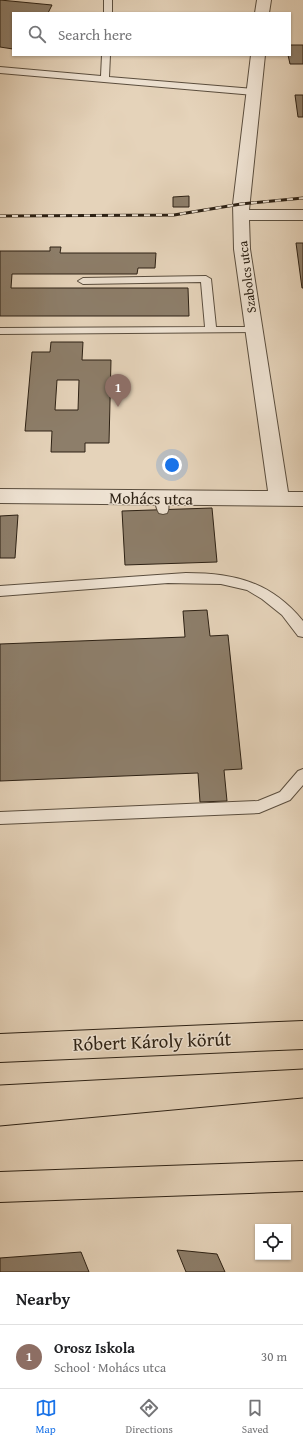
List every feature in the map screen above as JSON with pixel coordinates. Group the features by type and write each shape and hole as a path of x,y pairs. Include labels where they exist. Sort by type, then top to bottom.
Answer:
{"main road":[{"name":"Róbert Károly körút","path":"0,1048 303,1035"},
{"path":"0,1187 303,1176"}],"street":[{"path":"262,12 264,0"},
{"name":"Szabolcs utca","path":"258,56 241,215 242,249 279,499"},
{"path":"241,215 303,215"},
{"name":"Mohács utca","path":"0,496 162,504 303,498"}],"lane":[{"path":"108,0 108,12"},
{"path":"105,78 106,56"},
{"path":"0,70 254,92"},
{"path":"82,281 206,279 211,330"},
{"path":"0,331 253,330"},
{"path":"0,592 168,572 219,578 251,586 271,598 295,620 303,632"},
{"path":"0,818 259,807 285,796 303,775"}],"building":[{"path":"0,0 52,5 48,12 12,12 12,49 0,47"},
{"path":"291,45 303,45 303,64 290,64 288,56 291,56"},
{"path":"295,95 303,95 303,117 298,117"},
{"path":"189,196 189,207 173,207 173,197"},
{"path":"296,243 303,243 303,288 302,288"},
{"path":"50,247 61,247 60,253 156,253 155,268 138,268 137,274 12,274 11,288 188,288 189,316 0,316 0,251 50,251"},
{"path":"51,342 83,342 82,360 111,360 109,443 85,443 85,452 51,452 52,431 25,431 32,352 50,352","holes":["57,380 79,380 78,410 55,410"]},
{"path":"212,508 217,562 125,565 122,511"},
{"path":"18,515 15,558 0,558 0,516"},
{"path":"207,610 210,636 228,635 242,769 224,770 227,801 200,802 198,773 0,781 0,644 185,637 183,611"},
{"path":"177,1250 217,1254 225,1272 186,1272"},
{"path":"81,1252 89,1272 0,1272 0,1258"}],"tram line":[{"path":"0,1085 303,1069"},
{"path":"0,1126 303,1098"}],"railway":[{"path":"0,216 174,215 241,204 303,198"}],"place":[{"name":"Orosz Iskola","path":"118,407"}]}
